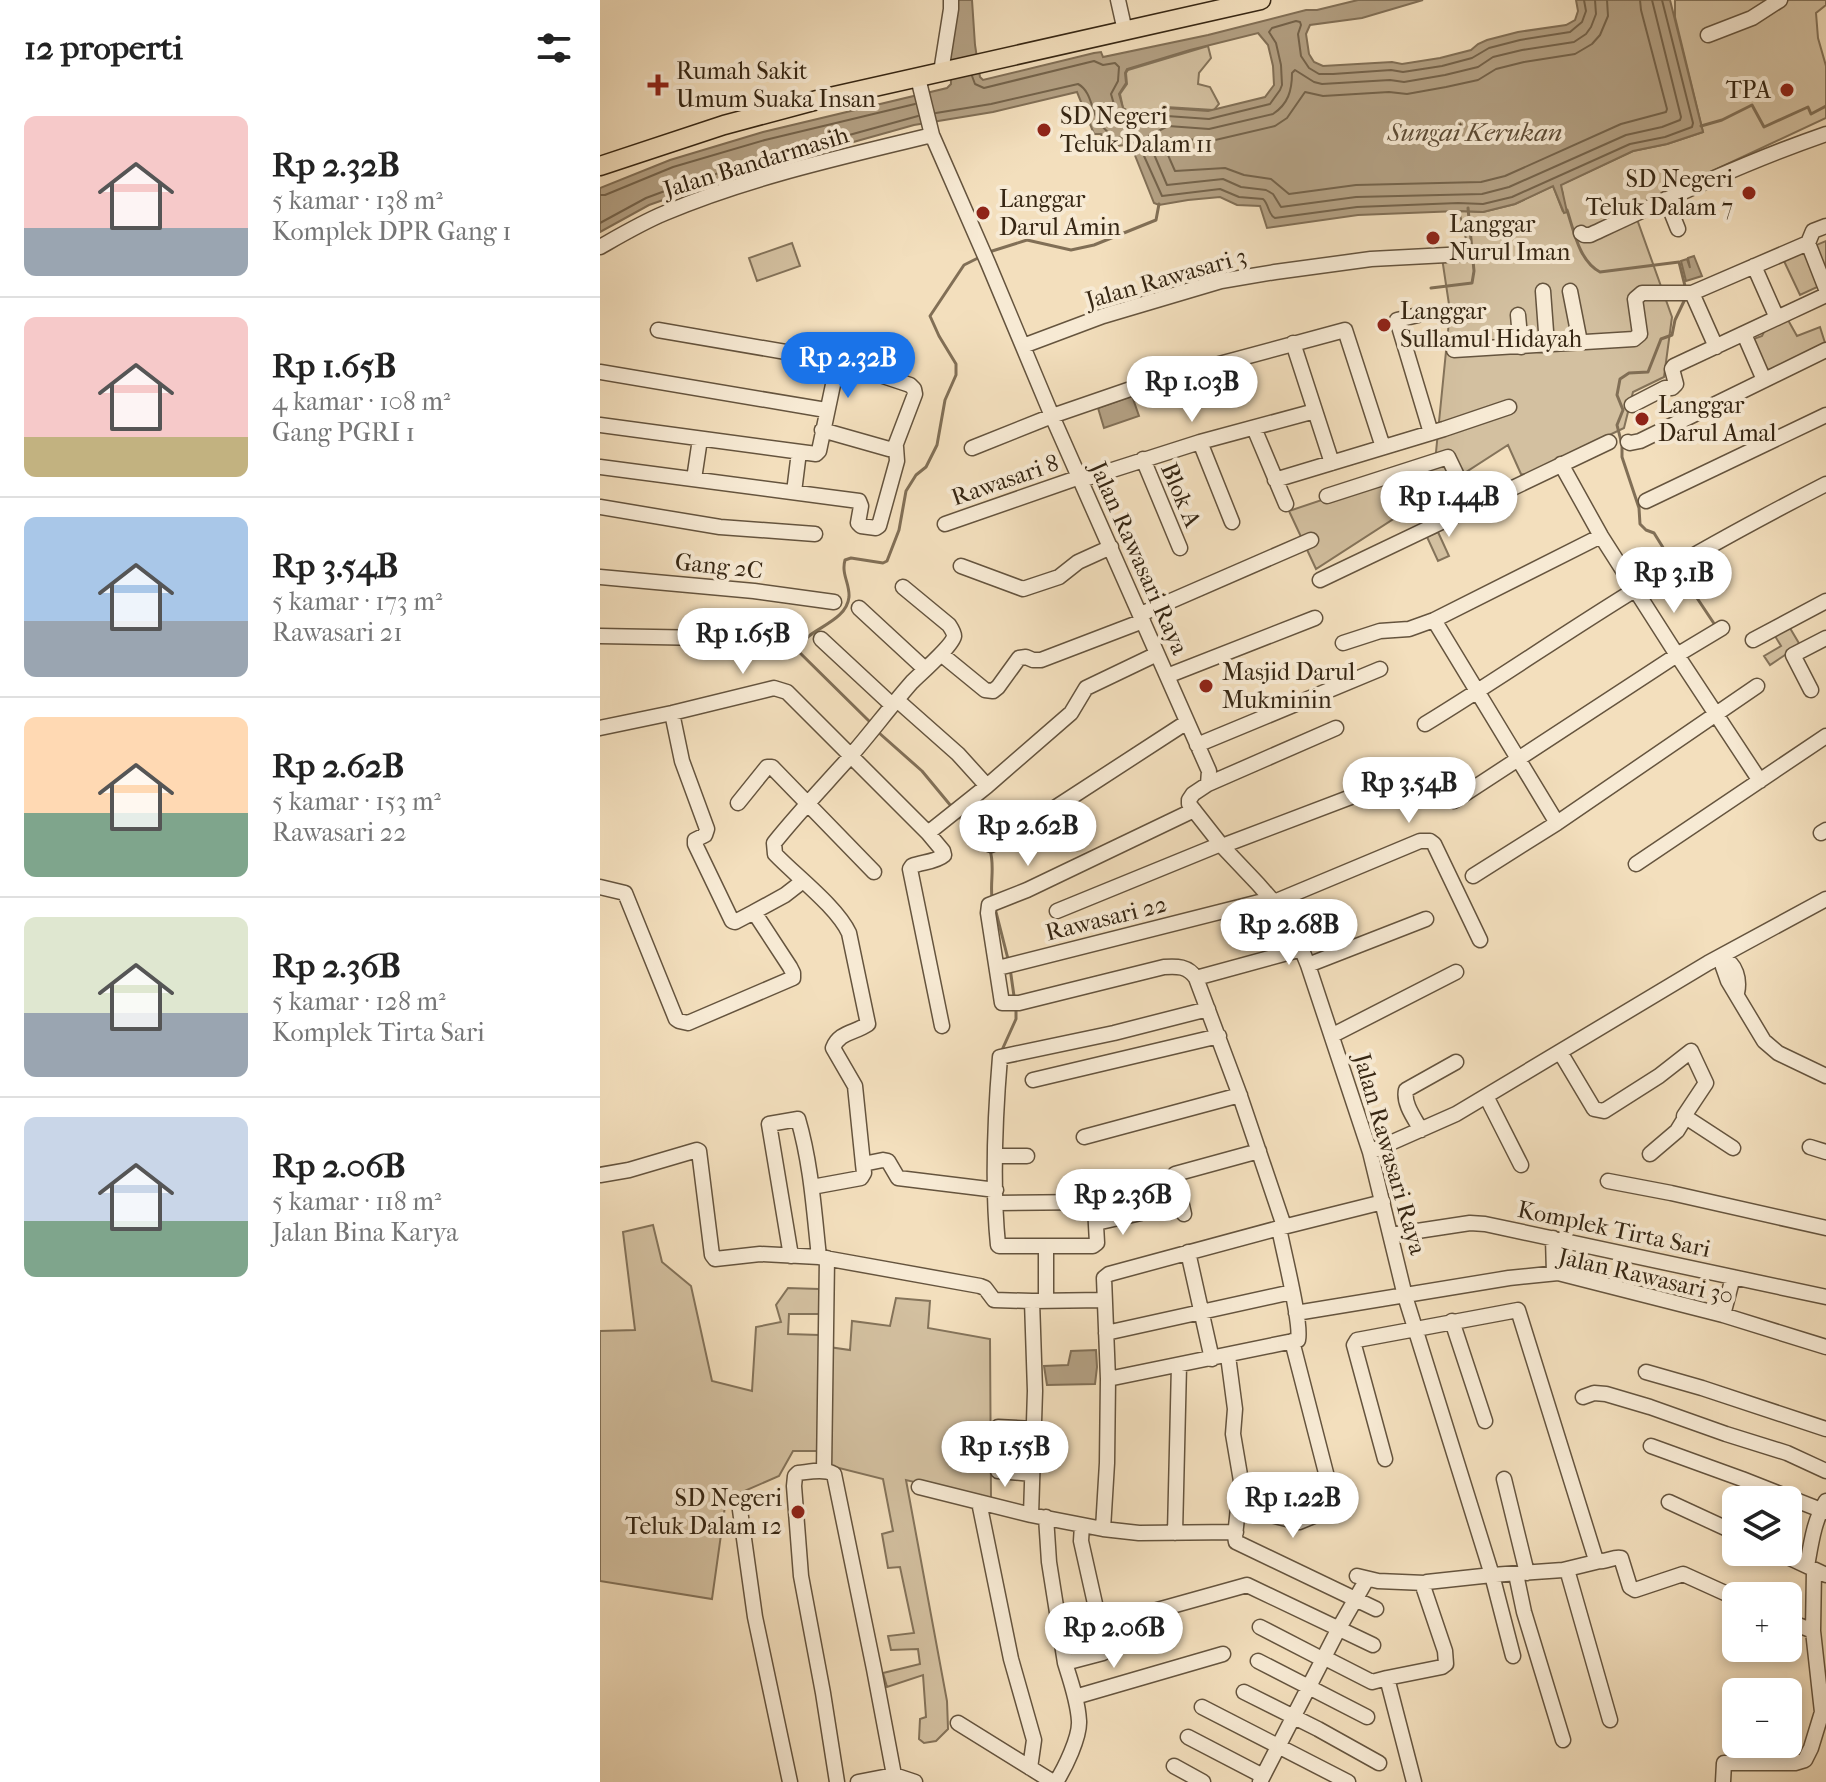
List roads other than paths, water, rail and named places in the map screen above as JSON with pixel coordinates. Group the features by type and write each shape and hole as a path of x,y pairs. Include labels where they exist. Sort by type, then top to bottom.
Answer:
{"main road":[{"path":"600,166 724,125 821,99 919,83 944,72 980,63 1261,0"}],"street":[{"path":"944,72 951,0"},
{"path":"1118,0 1125,31"},
{"path":"1708,35 1752,18 1780,0"},
{"name":"Jalan Rawasari Raya","path":"919,83 931,132 1210,773 1208,784"},
{"name":"Jalan Bandarmasih","path":"600,247 665,213 730,189 931,132"},
{"path":"1581,233 1590,235 1782,149 1826,134"},
{"path":"1666,199 1678,229"},
{"path":"1454,350 1637,338 1640,334 1637,295 1687,293 1754,266 1810,238 1826,226"},
{"path":"1810,238 1826,289"},
{"name":"Jalan Rawasari 3","path":"1023,346 1103,316 1221,281 1371,259 1466,254"},
{"path":"1754,266 1777,318"},
{"path":"1543,291 1547,345"},
{"path":"1570,291 1580,342"},
{"path":"1687,293 1716,347"},
{"path":"1632,405 1665,388 1672,388 1676,384 1674,366 1826,295"},
{"path":"1418,315 1397,320 1437,431 1472,507"},
{"path":"1518,315 1521,347"},
{"path":"600,467 859,501 858,523 861,526 879,526 897,461 896,447 915,394 910,385 838,361 658,330"},
{"path":"972,448 1145,384 1345,330 1383,447"},
{"path":"1744,334 1764,380"},
{"path":"1293,343 1332,463"},
{"path":"1628,442 1640,441 1826,350"},
{"path":"600,425 812,454 819,451 838,361"},
{"path":"600,372 826,410"},
{"path":"1275,480 1509,407"},
{"name":"Rawasari 8","path":"945,524 1143,459 1315,411"},
{"path":"1646,501 1826,415"},
{"path":"1254,428 1286,504"},
{"path":"822,430 889,449 896,447"},
{"path":"694,479 700,439"},
{"name":"Blok A","path":"1200,442 1232,522"},
{"path":"1320,580 1609,442"},
{"path":"794,492 799,452"},
{"path":"1327,496 1448,457"},
{"name":"Blok A","path":"1143,459 1180,548"},
{"path":"1561,464 1601,536 1760,781"},
{"path":"1425,724 1635,589 1759,518 1826,484"},
{"path":"600,507 720,527 815,534"},
{"path":"1343,643 1380,631 1409,629 1434,620 1601,536"},
{"path":"941,654 985,690 993,691 1019,658 1041,660 1142,618 1311,540"},
{"path":"961,566 1023,589 1059,577 1078,562 1111,547"},
{"name":"Gang 2C","path":"600,577 754,591 834,602"},
{"path":"812,1187 861,1178 864,1173 855,1086 833,1048 845,1034 868,1024 868,1018 847,929 775,854 773,847 894,703 954,638 949,625 903,587"},
{"path":"1753,640 1826,601"},
{"path":"859,608 925,669"},
{"path":"1167,676 1315,618"},
{"path":"1434,620 1557,823"},
{"path":"1454,801 1722,628"},
{"path":"600,636 761,639"},
{"path":"1811,690 1793,655 1826,638"},
{"path":"821,639 958,754 987,786"},
{"path":"928,833 1071,713 1086,688 1157,654"},
{"path":"1197,745 1380,669"},
{"path":"1473,876 1557,823 1757,686"},
{"path":"600,728 774,688 782,690 943,851 944,855 940,858 910,869 942,1026"},
{"path":"672,713 682,761 707,829 705,835 695,840 695,844 732,921 785,895 803,881"},
{"path":"991,845 1027,826 1187,722"},
{"path":"1108,1379 1228,1356 1299,1338 1282,1227 1240,1095 1192,972 1182,967 1164,967 1033,1000 1002,1003 989,905 1194,810 1189,800 1208,784 1336,728"},
{"path":"1636,864 1826,736"},
{"path":"738,803 767,767 774,769 874,872"},
{"path":"1057,911 1372,789"},
{"name":"Jalan Rawasari Raya","path":"1194,810 1285,915 1302,949 1370,1152 1405,1296 1492,1575 1513,1656"},
{"name":"Rawasari 22","path":"998,968 1272,900 1420,841 1434,844 1480,940"},
{"path":"600,887 625,893 676,1019 688,1023 793,978 790,967 754,912"},
{"path":"1370,1152 1456,1114 1826,899"},
{"path":"1308,965 1426,919"},
{"path":"1196,978 1302,949"},
{"path":"1722,957 1724,973 1764,1041 1778,1053 1826,1076"},
{"path":"1333,1035 1456,972"},
{"path":"863,1164 888,1161 898,1178 996,1196 1092,1202 1097,1243 1094,1245 999,1246 996,1196 996,1110 1000,1057 1208,1009"},
{"path":"1033,1080 1219,1036"},
{"path":"1560,1052 1594,1109 1604,1111 1659,1076 1691,1051 1706,1083 1677,1131 1650,1154"},
{"path":"1421,1130 1406,1102 1406,1090 1456,1062"},
{"path":"1084,1137 1240,1095"},
{"path":"1486,1096 1521,1165"},
{"path":"1685,1118 1733,1148"},
{"path":"791,1256 769,1124 798,1119 823,1258 824,1471"},
{"path":"1810,1147 1826,1152"},
{"path":"602,1171 629,1170 699,1151 713,1258 760,1254 823,1258 980,1286 994,1300 1104,1300"},
{"path":"1184,1214 1175,1174 1259,1151"},
{"path":"996,1156 1027,1156"},
{"path":"1608,1181 1826,1228"},
{"path":"1103,1529 1108,1379 1104,1278 1188,1252 1383,1202"},
{"path":"1096,1223 1141,1213"},
{"name":"Komplek Tirta Sari","path":"1391,1235 1478,1223 1826,1297"},
{"path":"1553,1238 1554,1273"},
{"path":"958,1723 1055,1782 1078,1730 1075,1697 1065,1663 1032,1474 1039,1301 1046,1247"},
{"path":"1188,1252 1212,1359"},
{"name":"Jalan Rawasari 30","path":"1296,1313 1554,1273 1723,1315 1826,1347"},
{"path":"1723,1315 1733,1277"},
{"path":"1106,1333 1292,1292"},
{"path":"1385,1459 1354,1345 1359,1340 1515,1309 1519,1311 1596,1557 1600,1561"},
{"path":"1452,1321 1485,1421"},
{"path":"1238,1507 1299,1522 1331,1509 1334,1504 1292,1341"},
{"path":"1228,1356 1235,1409 1233,1434 1241,1481 1236,1542 1376,1609"},
{"path":"1175,1533 1179,1365"},
{"path":"1646,1372 1826,1429"},
{"path":"1583,1397 1594,1393 1606,1394 1650,1407 1787,1453 1826,1471"},
{"path":"998,1427 1034,1429"},
{"path":"1651,1446 1824,1508 1815,1570 1813,1631 1824,1712 1811,1748 1805,1760 1795,1763 1726,1762 1723,1765 1723,1782"},
{"path":"837,1782 801,1576 794,1486 798,1473 831,1471 834,1474 894,1775"},
{"path":"998,1471 1032,1474"},
{"path":"1504,1479 1521,1573 1524,1612 1563,1740"},
{"path":"919,1487 1103,1529 1139,1533 1236,1532"},
{"path":"979,1502 1011,1659 1034,1740 1030,1768"},
{"path":"1669,1502 1722,1527"},
{"path":"740,1510 755,1617 790,1782"},
{"path":"1065,1663 1103,1653 1081,1541 1082,1525"},
{"path":"1188,1737 1266,1779 1293,1717 1355,1599 1362,1577 1378,1581 1425,1583 1563,1570 1617,1557 1621,1558 1630,1587 1635,1590 1683,1574 1722,1592"},
{"path":"1563,1570 1568,1573 1610,1720"},
{"path":"1260,1627 1372,1682 1442,1667 1446,1664 1445,1651 1424,1589 1425,1583"},
{"path":"1100,1626 1247,1585 1373,1645"},
{"path":"1802,1627 1813,1631"},
{"path":"1075,1697 1223,1654"},
{"path":"1258,1661 1367,1717"},
{"path":"1387,1678 1414,1782"},
{"path":"1244,1692 1379,1763"},
{"path":"1202,1707 1348,1782"},
{"path":"1174,1766 1203,1782"},
{"path":"858,1782 894,1775 915,1782"}],"water":[{"name":"Sungai Kerukan","path":"954,0 972,0 975,45 983,80 1094,53 1101,52 1103,57 1358,0 1423,0 1362,18 1310,25 1306,34 1309,54 1314,62 1323,66 1402,64 1440,58 1471,50 1487,40 1566,25 1575,20 1578,11 1576,0 1670,0 1703,132 1633,151 1561,185 1567,212 1564,213 1553,186 1515,204 1483,212 1358,215 1267,228 1260,206 1237,205 1220,197 1159,205 1154,203 1134,153 1126,145 1107,147 1101,134 1094,134 1077,92 993,112 914,125 775,164 649,205 600,232 600,188 670,160 763,132 947,88 951,84","holes":["1258,33 1268,45 1274,85 1265,97 1208,111 1166,108 1151,112 1148,117 1138,118 1123,108 1119,94 1126,83 1127,69"]},
{"path":"1694,256 1702,276 1686,281 1681,261 1687,259 1690,268 1688,258"},
{"path":"1132,396 1139,416 1104,428 1098,408"},
{"path":"1096,1350 1095,1384 1047,1385 1044,1366 1068,1365 1071,1351"}],"waterway":[{"path":"1701,126 1722,120 1752,105 1764,127 1808,107 1811,114 1826,106"},
{"path":"989,252 1027,240 1071,250 1094,245 1156,220 1159,204"},
{"path":"1431,288 1472,283 1474,271 1468,208"},
{"path":"1567,210 1582,253 1600,272 1679,262 1686,290"},
{"path":"870,722 796,649 844,610 849,597 845,560 887,561 899,530 906,491 916,475 926,467 937,445 945,400 956,375 956,364 930,316 964,265 978,258"},
{"path":"1672,562 1654,533 1640,524 1639,508 1622,457 1617,425 1623,410 1617,395 1620,379 1629,373 1648,372 1661,339 1672,335 1686,297"},
{"path":"1677,568 1715,625"},
{"path":"878,732 922,771 951,806"},
{"path":"959,816 973,834 980,831 987,843"},
{"path":"990,850 992,898"},
{"path":"995,908 1008,959"},
{"path":"1010,968 1014,996"},
{"path":"1002,1050 1016,1019 1016,1009"}],"place":[{"name":"Rumah Sakit Umum Suaka Insan","path":"658,85"},
{"name":"TPA","path":"1787,90"},
{"name":"SD Negeri Teluk Dalam 11","path":"1044,130"},
{"name":"SD Negeri Teluk Dalam 7","path":"1749,193"},
{"name":"Langgar Darul Amin","path":"983,213"},
{"name":"Langgar Nurul Iman","path":"1433,238"},
{"name":"Langgar Sullamul Hidayah","path":"1384,325"},
{"name":"Langgar Darul Amal","path":"1642,419"},
{"name":"Masjid Darul Mukminin","path":"1206,686"},
{"name":"SD Negeri Teluk Dalam 12","path":"798,1512"}]}
